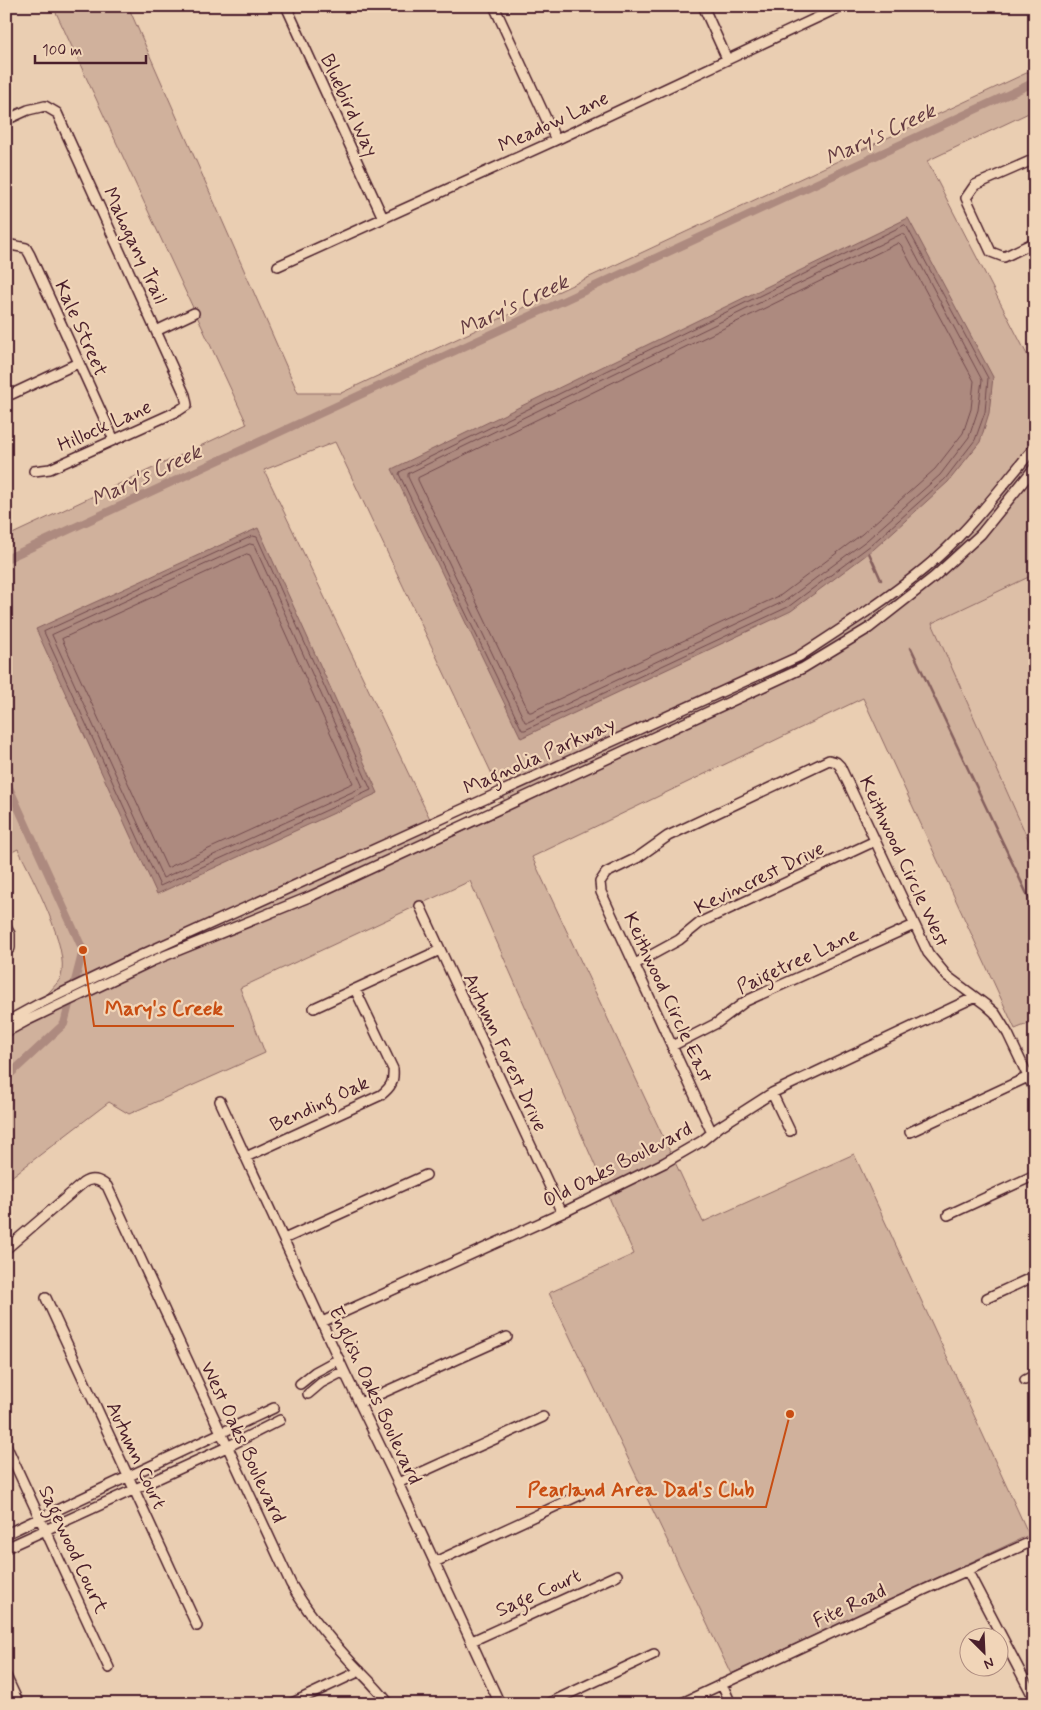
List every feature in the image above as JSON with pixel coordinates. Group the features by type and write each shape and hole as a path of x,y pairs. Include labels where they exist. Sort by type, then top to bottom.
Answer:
{"street":[{"name":"Bluebird Way","path":"286,6 383,218"},
{"path":"494,6 556,140"},
{"path":"703,6 727,59"},
{"name":"Meadow Lane","path":"278,266 556,140 842,6"},
{"name":"Mahogany Trail","path":"6,120 28,110 45,106 56,112 185,395 187,405"},
{"path":"1035,159 975,185 966,198 991,252 1004,257 1035,242"},
{"name":"Kale Street","path":"6,244 26,248 114,440"},
{"path":"156,331 194,313"},
{"path":"6,394 12,394 78,363"},
{"name":"Hillock Lane","path":"34,471 50,469 178,411 187,405"},
{"name":"Magnolia Parkway","path":"6,1022 37,1004 120,965 798,657 862,616 926,567 972,523 1035,447"},
{"name":"Magnolia Parkway","path":"6,1032 152,961 309,897 794,672 816,660 869,628 934,577 981,534 1035,467"},
{"path":"940,553 949,563"},
{"path":"810,649 816,660"},
{"name":"Keithwood Circle West","path":"603,876 637,858 668,836 824,761 836,762 840,766 928,954 936,966 947,976 995,1013 1008,1034 1035,1091"},
{"path":"516,784 522,798"},
{"name":"Kevincrest Drive","path":"634,964 679,940 701,922 875,841"},
{"path":"390,842 396,857"},
{"name":"Keithwood Circle East","path":"603,876 600,882 602,892 712,1133"},
{"name":"Autumn Forest Drive","path":"420,906 562,1213"},
{"name":"Paigetree Lane","path":"672,1046 717,1023 746,1001 914,925"},
{"path":"6,927 10,934 8,950"},
{"path":"314,1008 440,950"},
{"name":"Bending Oak","path":"246,1156 381,1095 390,1088 394,1079 392,1069 355,989"},
{"name":"Old Oaks Boulevard","path":"322,1322 562,1213 682,1154 719,1127 772,1093 975,997"},
{"path":"910,1132 1028,1077"},
{"path":"772,1093 790,1131"},
{"name":"English Oaks Boulevard","path":"220,1101 500,1704"},
{"path":"284,1239 426,1175"},
{"path":"948,1215 1035,1175"},
{"name":"West Oaks Boulevard","path":"6,1248 87,1180 96,1179 107,1186 226,1447 291,1584 302,1603 389,1704"},
{"path":"987,1298 1035,1276"},
{"name":"Autumn Court","path":"46,1298 197,1626"},
{"path":"360,1403 507,1337"},
{"path":"300,1384 315,1372 339,1359"},
{"path":"308,1394 321,1383 344,1371"},
{"path":"1025,1380 1035,1375"},
{"path":"6,1534 274,1408"},
{"path":"398,1483 543,1416"},
{"path":"6,1548 133,1488 226,1447 280,1420"},
{"name":"Sagewood Court","path":"6,1445 109,1668"},
{"path":"435,1562 580,1495"},
{"name":"Fite Road","path":"680,1704 1035,1540"},
{"path":"968,1570 1035,1700"},
{"name":"Sage Court","path":"472,1641 617,1575"},
{"path":"547,1704 654,1654"},
{"path":"290,1704 360,1671"},
{"path":"6,1676 19,1704"},
{"path":"722,1684 731,1704"}],"shaded area":[{"path":"53,6 128,6 298,393 341,393 1035,69 1035,110 927,161 1035,370 1035,574 932,623 1035,855 1035,1021 1015,1029 863,698 532,857 703,1222 854,1154 1029,1535 731,1674 549,1293 634,1254 470,881 240,988 265,1053 129,1114 109,1102 6,1181 6,1036 58,981 61,977 62,964 60,948 48,912 18,849 6,855 6,537 247,424","holes":["335,442 509,810 441,842 264,470"]},
{"path":"1035,574 1035,855 932,623"}],"water":[{"path":"908,218 993,377 989,413 980,442 948,482 874,549 791,611 521,738 392,469"},
{"path":"258,528 378,793 157,894 36,629"}],"waterway":[{"name":"Mary's Creek","path":"6,559 1035,82"},
{"path":"869,553 881,580"},
{"path":"911,648 1035,911"},
{"name":"Mary's Creek","path":"6,781 83,950 64,1024 6,1078"}],"place":[{"name":"Mary's Creek","path":"83,950"},
{"name":"Pearland Area Dad's Club","path":"790,1414"}]}
